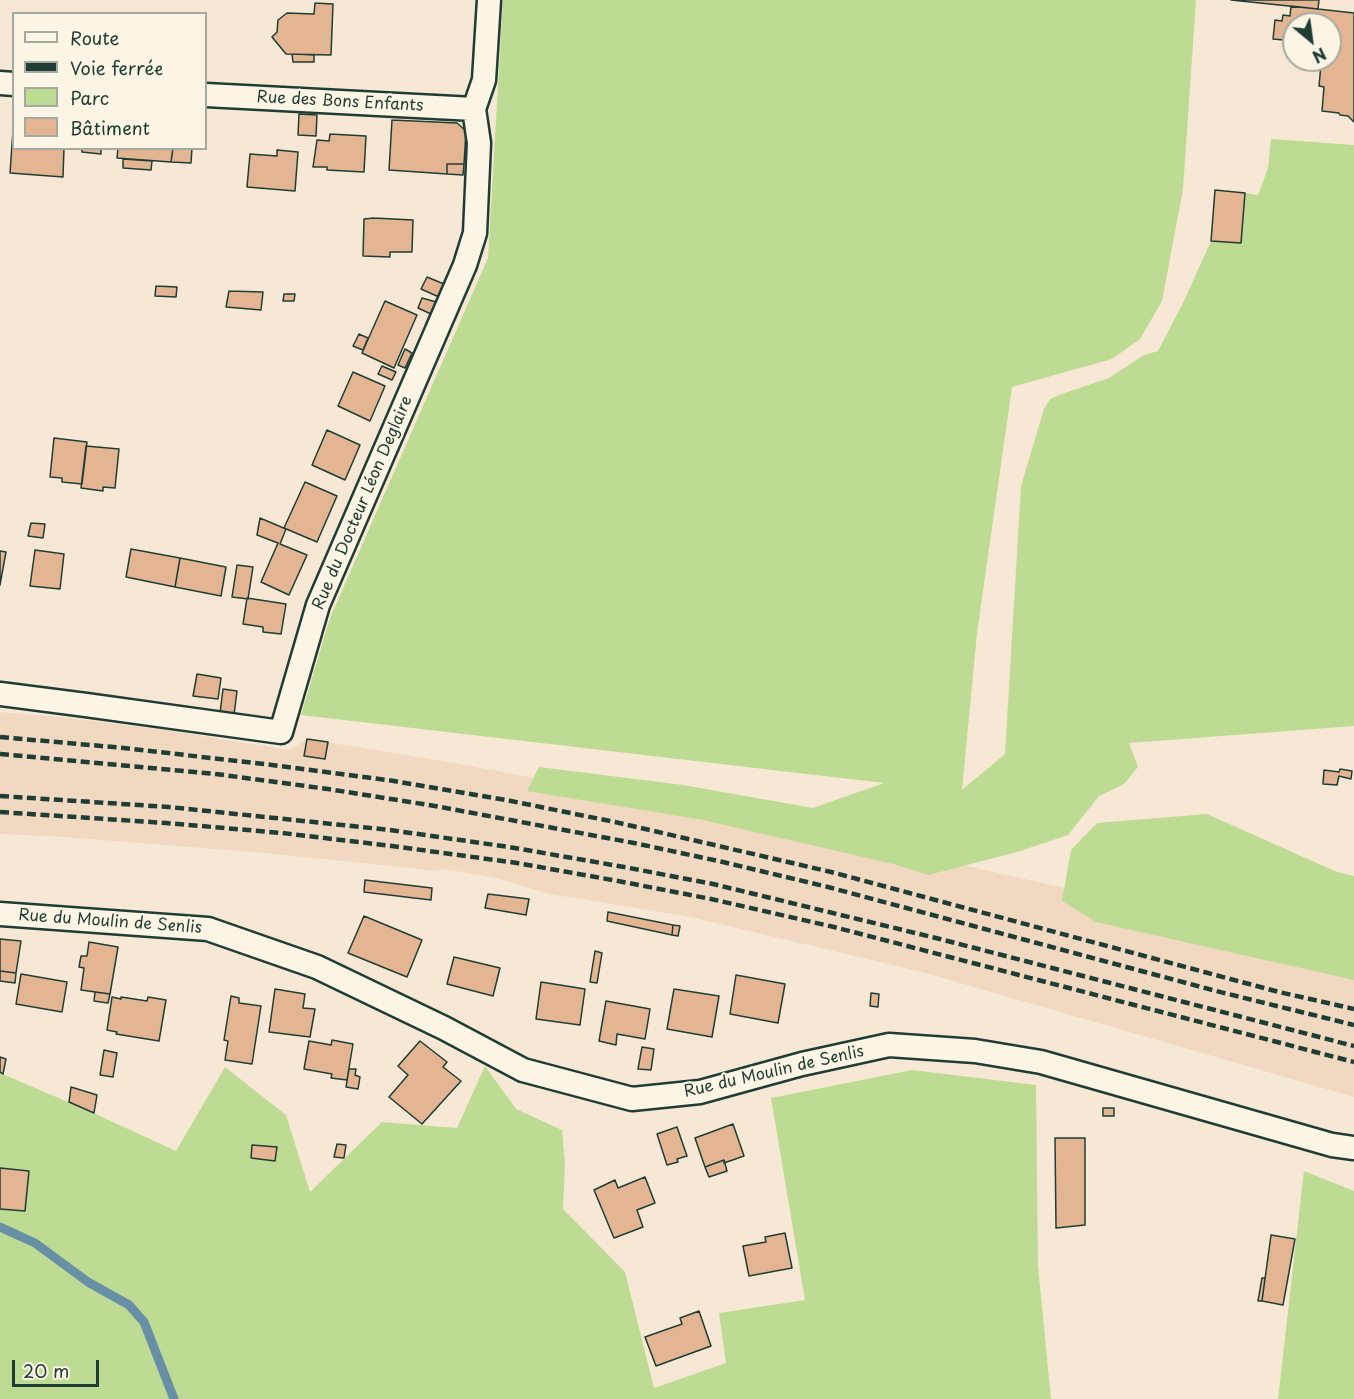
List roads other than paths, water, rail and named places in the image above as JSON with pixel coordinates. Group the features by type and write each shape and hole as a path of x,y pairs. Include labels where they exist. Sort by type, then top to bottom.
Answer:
{"street":[{"name":"Rue du Docteur Léon Deglaire","path":"0,694 281,732 318,605 465,265 475,233 479,143 474,109 484,80 489,0"},
{"name":"Rue des Bons Enfants","path":"207,95 474,109"},
{"name":"Rue du Moulin de Senlis","path":"0,914 208,929 317,967 444,1028 523,1070 632,1099 700,1092 802,1064 889,1045 975,1051 1041,1062 1332,1145 1354,1148"}],"waterway":[{"path":"0,1227 35,1243 88,1282 129,1305 144,1322 174,1399"}],"railway":[{"path":"0,737 272,765 394,781 506,800 615,822 831,872 1279,992 1354,1009"},
{"path":"0,754 216,774 328,789 435,806 634,843 828,887 1216,991 1354,1025"},
{"path":"0,796 169,807 390,830 624,867 713,884 940,939 1354,1046"},
{"path":"0,812 282,833 517,863 618,881 834,927 1354,1062"}]}
